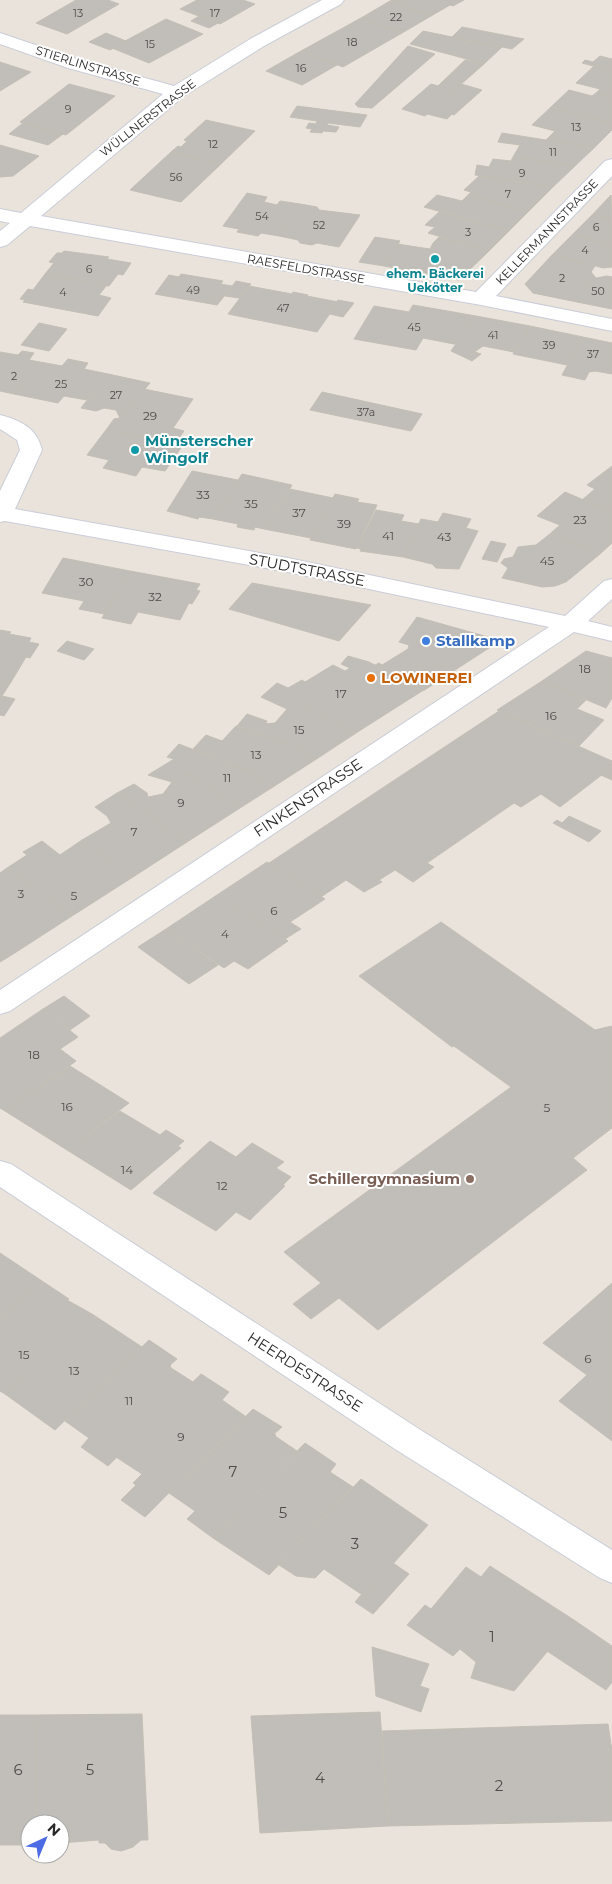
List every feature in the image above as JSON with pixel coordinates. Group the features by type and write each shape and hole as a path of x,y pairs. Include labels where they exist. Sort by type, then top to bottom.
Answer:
{"street":[{"name":"WÜLLNERSTRASSE","path":"0,240 177,92 258,42 336,0"},
{"name":"STIERLINSTRASSE","path":"0,38 74,64 177,92"},
{"name":"KELLERMANNSTRASSE","path":"481,300 612,165"},
{"name":"RAESFELDSTRASSE","path":"0,215 612,325"},
{"name":"STUDTSTRASSE","path":"0,422 21,431 30,440 31,450 0,514 288,565 612,634"},
{"name":"FINKENSTRASSE","path":"0,1004 570,624 612,586"},
{"name":"HEERDESTRASSE","path":"0,1172 407,1439 612,1568"}],"building":[{"path":"76,0 108,0 119,4 67,34 36,23"},
{"path":"197,0 243,0 255,4 220,24 180,9"},
{"path":"464,0 453,6 450,5 431,16 390,1"},
{"path":"390,1 431,16 402,33 361,18"},
{"path":"199,16 218,23 209,28 191,21"},
{"path":"361,18 402,33 343,67 301,51"},
{"path":"166,19 203,34 149,63 112,48"},
{"path":"462,27 524,39 512,49 452,37"},
{"path":"423,31 469,41 452,55 410,44"},
{"path":"106,33 126,41 110,50 89,42"},
{"path":"470,41 502,47 484,64 452,55"},
{"path":"408,46 435,54 372,108 358,107 355,104"},
{"path":"301,51 337,65 302,85 266,71"},
{"path":"600,56 612,59 612,71 582,63 585,60 593,62"},
{"path":"465,60 484,64 425,116 402,109 431,84 438,86"},
{"path":"0,62 31,72 0,91"},
{"path":"594,66 612,71 612,97 596,93 600,89 576,83"},
{"path":"69,84 115,96 66,135 20,122"},
{"path":"461,84 482,90 447,119 427,114"},
{"path":"569,90 592,96 596,93 612,97 612,123 551,107"},
{"path":"297,106 367,115 360,127 328,123 327,125 339,127 336,132 310,132 312,129 306,128 309,123 316,124 317,121 290,117"},
{"path":"551,107 612,123 612,130 595,147 546,140 555,131 532,125"},
{"path":"206,120 255,131 221,164 171,152 178,146 181,147 187,141 184,140"},
{"path":"23,123 63,134 48,145 9,134"},
{"path":"502,133 595,147 575,166 513,157 520,145 498,142"},
{"path":"0,145 39,156 13,176 0,177"},
{"path":"171,152 221,164 181,202 130,190"},
{"path":"513,157 575,166 553,187 475,175 477,165 489,167 493,159 511,161"},
{"path":"479,176 553,187 528,212 468,195 471,192 464,190"},
{"path":"247,193 267,197 264,202 277,205 280,201 300,204 279,236 261,233 258,236 237,232 239,229 223,226"},
{"path":"437,195 462,201 468,195 528,212 509,231 424,207"},
{"path":"611,195 612,220 593,214"},
{"path":"300,204 317,207 319,210 360,215 339,247 317,243 312,245 300,243 298,240 279,236"},
{"path":"439,212 509,231 489,251 428,233 435,227 425,225"},
{"path":"593,214 612,220 612,245 573,234"},
{"path":"573,234 612,245 612,267 603,268 553,254"},
{"path":"375,237 400,241 384,266 359,262"},
{"name":"ehem. Bäckerei Uekötter","path":"439,237 489,251 459,280 384,266 397,244 430,249"},
{"path":"64,251 109,257 107,259 131,263 123,275 118,274 109,286 45,274 54,263 49,262 57,253"},
{"path":"553,254 595,266 591,272 596,278 591,279 577,302 533,293 525,284"},
{"path":"45,274 107,285 99,295 111,298 98,316 23,302 25,300 20,299 28,289 33,290"},
{"path":"181,274 223,281 211,297 222,299 217,305 166,296"},
{"path":"169,275 179,277 166,296 155,294"},
{"path":"612,277 612,309 577,302 591,279"},
{"path":"236,281 251,284 239,298 225,296"},
{"path":"220,284 232,286 222,299 211,297"},
{"path":"249,286 292,294 293,292 338,302 317,332 228,314"},
{"path":"338,300 354,303 343,317 330,314"},
{"path":"413,305 476,316 454,344 423,338 416,350 354,339 374,306 409,312"},
{"path":"476,316 530,326 514,352 483,346 466,358 451,351 456,344 454,344"},
{"path":"39,323 67,329 49,351 21,345"},
{"path":"530,326 583,337 567,365 513,354"},
{"path":"583,337 612,343 612,374 595,371 589,372 585,380 562,375"},
{"path":"22,351 34,353 29,360 40,362 14,394 0,391 0,352 18,355"},
{"path":"475,352 481,354 472,361 466,358"},
{"path":"68,359 88,363 84,369 108,374 87,400 64,396 58,403 14,394 40,362 62,366"},
{"path":"108,374 150,383 126,412 118,414 116,410 104,408 96,411 81,408"},
{"path":"144,389 193,399 173,428 184,431 175,443 106,430 114,419 120,418 118,414 126,412"},
{"path":"322,392 422,414 411,431 310,410"},
{"name":"Münsterscher Wingolf","path":"106,430 183,445 165,471 142,467 136,476 103,468 109,460 87,455"},
{"path":"612,466 612,512 582,500 595,489 587,485"},
{"path":"192,471 238,480 213,519 199,517 198,519 167,511"},
{"path":"242,474 292,485 264,529 255,527 254,530 237,527 238,524 213,519"},
{"path":"290,489 333,498 311,538 264,529"},
{"path":"565,492 612,512 612,543 600,554 551,533 560,525 537,516"},
{"path":"335,494 359,499 357,502 377,505 356,549 310,540"},
{"path":"376,510 404,515 401,521 419,524 403,557 360,551 361,549 357,548"},
{"path":"443,513 471,519 466,528 478,531 459,569 436,568 432,564 403,557 421,519 438,522"},
{"path":"551,533 600,554 566,582 555,586 542,587 502,578 508,568 501,563 504,559 513,557 518,547 536,545"},
{"path":"491,541 506,544 497,562 482,559"},
{"path":"63,558 130,571 104,614 79,609 84,601 42,593"},
{"path":"130,571 200,584 196,590 200,591 192,604 189,603 180,620 138,612 131,624 102,618"},
{"path":"252,583 371,605 339,641 229,609"},
{"path":"417,617 488,637 492,641 492,646 423,691 375,665 379,663 382,665 408,649 409,645 399,642"},
{"path":"0,630 11,632 9,634 31,638 29,642 39,644 30,658 26,657 11,682 0,679"},
{"path":"67,641 94,649 84,660 57,651"},
{"path":"586,651 612,658 612,698 606,708 542,681"},
{"path":"348,656 369,662 422,691 356,733 294,701 287,709 261,697 277,683 288,688 302,680 305,682 333,665 345,671 350,668 341,664"},
{"path":"0,679 11,682 2,696 15,699 4,716 0,715"},
{"path":"542,681 586,700 577,709 604,720 579,746 497,710"},
{"path":"294,701 356,733 315,760 290,744 237,726 247,714 267,721 266,724 275,723"},
{"path":"499,711 612,761 612,767 560,807 541,794 521,807 514,803 427,863 434,867 413,882 395,870 379,880 382,882 364,892 346,880 321,897 269,863"},
{"path":"236,726 290,744 315,760 273,787 248,771 193,749 206,735 222,741"},
{"path":"179,744 248,771 273,787 240,808 187,773 172,782 148,775 174,759 167,757"},
{"path":"612,767 612,780 601,775"},
{"path":"187,773 240,808 187,842 117,793 134,784 147,793 148,797 163,794 172,782"},
{"path":"117,793 187,842 133,877 82,840 111,823 107,816 95,807"},
{"path":"569,816 601,831 589,842 553,823 557,820 562,823"},
{"path":"82,840 133,877 72,916 7,868 27,855 23,852 42,841 60,855"},
{"path":"267,862 325,899 290,922 301,929 285,939 217,895"},
{"path":"7,868 72,916 10,956 0,948 0,873"},
{"path":"217,895 288,941 248,969 234,961 224,968 166,929"},
{"path":"441,922 595,1030 612,1026 612,1128 573,1158 587,1170 378,1330 339,1298 311,1319 293,1304 321,1283 284,1252 511,1087 454,1046 452,1047 359,976"},
{"path":"166,929 218,965 189,984 138,947"},
{"path":"0,948 10,956 0,962"},
{"path":"64,996 90,1016 70,1030 43,1009"},
{"path":"43,1009 78,1037 60,1049 76,1061 5,1111 0,1108 0,1038"},
{"path":"70,1066 129,1103 67,1150 5,1111"},
{"path":"120,1111 160,1135 166,1130 184,1141 178,1146 181,1148 131,1190 67,1150"},
{"path":"210,1141 236,1157 252,1143 284,1162 276,1168 291,1177 283,1185 285,1186 250,1220 236,1212 216,1231 153,1193"},
{"path":"0,1253 42,1281 0,1319"},
{"path":"42,1281 69,1299 67,1300 92,1314 5,1394 0,1391 0,1319"},
{"path":"612,1283 612,1441 559,1401 587,1375 543,1343"},
{"path":"92,1314 142,1347 55,1430 5,1394"},
{"path":"149,1340 177,1359 170,1365 171,1368 193,1382 108,1466 81,1447 89,1438 65,1421"},
{"path":"201,1374 229,1392 222,1400 245,1416 145,1517 121,1500 136,1485 133,1483 142,1474 116,1457"},
{"path":"253,1409 282,1427 274,1434 275,1436 297,1451 213,1538 187,1519 195,1511 169,1493"},
{"path":"305,1443 336,1464 330,1472 353,1487 269,1575 213,1538"},
{"path":"361,1479 428,1525 364,1596 324,1569 315,1578 296,1576 279,1565"},
{"path":"393,1563 409,1574 373,1614 355,1602 362,1594 364,1596"},
{"path":"490,1566 574,1620 514,1691 471,1678 476,1662 460,1649 453,1656 407,1625 425,1605 431,1609 466,1567 481,1577"},
{"path":"574,1620 612,1646 612,1682 606,1690 547,1651"},
{"path":"372,1647 429,1664 420,1686 429,1689 421,1712 376,1696"},
{"path":"380,1712 388,1826 260,1833 251,1716"},
{"path":"142,1714 148,1840 141,1840 133,1847 121,1851 111,1849 105,1843 99,1843 99,1840 70,1842 70,1814 35,1814 37,1715"},
{"path":"0,1715 37,1715 35,1814 20,1814 20,1845 0,1845"},
{"path":"608,1724 612,1751 612,1821 388,1826 382,1731"}],"place":[{"name":"ehem. Bäckerei Uekötter","path":"435,259"},
{"name":"Münsterscher Wingolf","path":"135,450"},
{"name":"Stallkamp","path":"426,641"},
{"name":"LOWINEREI","path":"371,678"},
{"name":"Schillergymnasium","path":"470,1179"}]}
